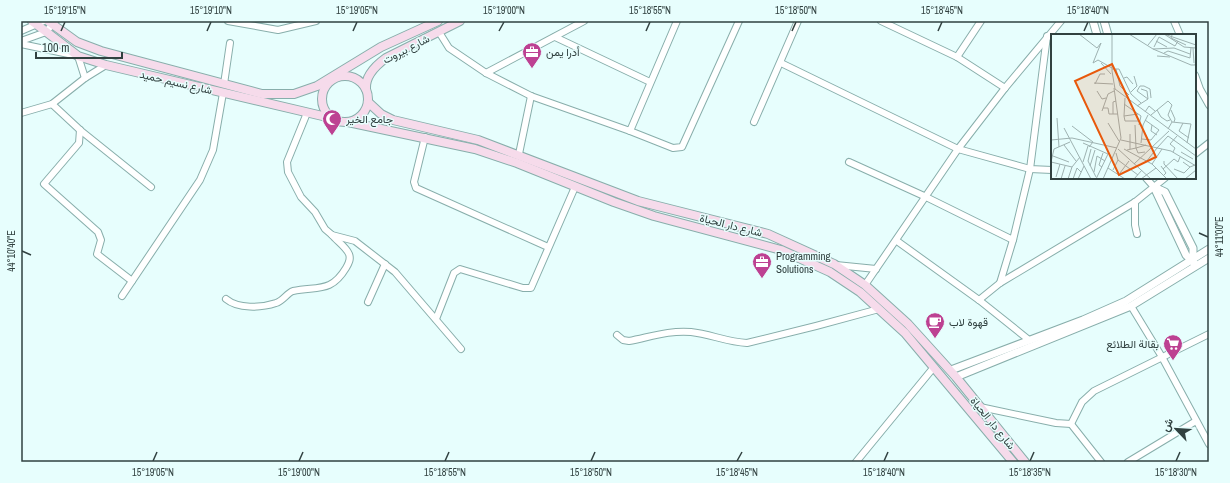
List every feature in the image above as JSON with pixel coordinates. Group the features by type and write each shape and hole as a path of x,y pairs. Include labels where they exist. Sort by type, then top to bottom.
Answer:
{"main road":[{"name":"شارع بيروت","path":"332,78 381,47 438,21"},
{"name":"شارع بيروت","path":"366,89 366,84 377,65 386,58 460,21"},
{"name":"شارع نسيم حميد","path":"52,22 77,42 101,51 262,94 294,94 317,86 332,78"},
{"name":"شارع نسيم حميد","path":"34,23 78,56 106,65 331,118"},
{"path":"348,75 362,82 366,89 368,102 361,115 348,122 342,122 331,118 322,106 321,98 323,90 332,78 348,75"},
{"name":"شارع دار الحياة","path":"368,102 381,114 393,120 478,140 519,154 638,201 768,234 834,264 864,286 908,324 934,367 1013,462"},
{"name":"شارع دار الحياة","path":"348,122 425,137 475,149 517,163 575,187 654,216 782,250 801,258 846,281 953,374 1025,462"},
{"path":"517,163 519,154"}],"street":[{"path":"21,31 34,23 44,21"},
{"path":"232,21 278,30 316,21"},
{"path":"486,73 584,21"},
{"path":"630,131 677,21"},
{"path":"440,32 449,48 486,73 532,96 673,148 682,146 739,21"},
{"path":"754,122 782,63 797,21"},
{"path":"881,21 895,24 957,57 1005,88"},
{"path":"957,57 981,21"},
{"path":"864,286 897,241 924,196 958,149 1047,36 1062,21"},
{"path":"1093,21 1097,34"},
{"path":"1104,21 1108,34"},
{"path":"1174,21 1180,34"},
{"path":"21,43 46,32 52,22"},
{"path":"1000,282 1013,240 1030,169 1047,36"},
{"path":"555,37 650,82"},
{"path":"21,43 78,56 85,78"},
{"path":"224,84 230,44"},
{"path":"782,63 958,149 1030,169 1051,170"},
{"path":"21,113 52,104 85,78 106,65"},
{"path":"1196,78 1200,89 1209,104"},
{"path":"122,296 200,180 213,150 223,93"},
{"path":"519,154 532,96"},
{"path":"52,104 80,130 151,187"},
{"path":"226,299 240,306 276,303 285,298 290,292 312,290 337,281 349,263 350,257 348,252 325,229 315,212 301,197 288,172 287,162 307,113"},
{"path":"80,130 79,143 44,184 98,232 101,240 97,254 132,282"},
{"path":"425,137 414,182 416,188 548,247"},
{"path":"1196,153 1209,143"},
{"path":"849,162 924,196 1013,240"},
{"path":"1147,179 1154,187 1165,192 1194,248 1194,263"},
{"path":"1151,179 1154,187"},
{"path":"979,300 1000,282 1135,202 1165,179"},
{"path":"436,319 456,270 460,269 523,288 531,288 575,187"},
{"path":"1135,202 1135,225 1137,234"},
{"path":"332,235 355,241 395,272 461,349"},
{"path":"897,241 979,300 1029,340"},
{"path":"953,374 1132,306 1194,263 1209,249"},
{"path":"953,374 1029,340 1083,320 1126,301 1194,263 1209,258"},
{"path":"368,302 385,264"},
{"path":"834,264 864,269 876,269"},
{"path":"1132,306 1209,444"},
{"path":"617,335 623,340 629,341 667,332 691,332 735,342 747,343 879,309"},
{"path":"1071,424 1082,402 1094,391 1209,334"},
{"path":"856,462 934,367"},
{"path":"980,407 1056,423 1071,424 1101,462"},
{"path":"1128,462 1196,421"}],"place":[{"name":"أدرا يمن","path":"532,69"},
{"name":"جامع الخير","path":"332,136"},
{"name":"Programming Solutions","path":"762,279"},
{"name":"قهوة لاب","path":"935,339"},
{"name":"بقالة الطلائع","path":"1173,361"}]}
